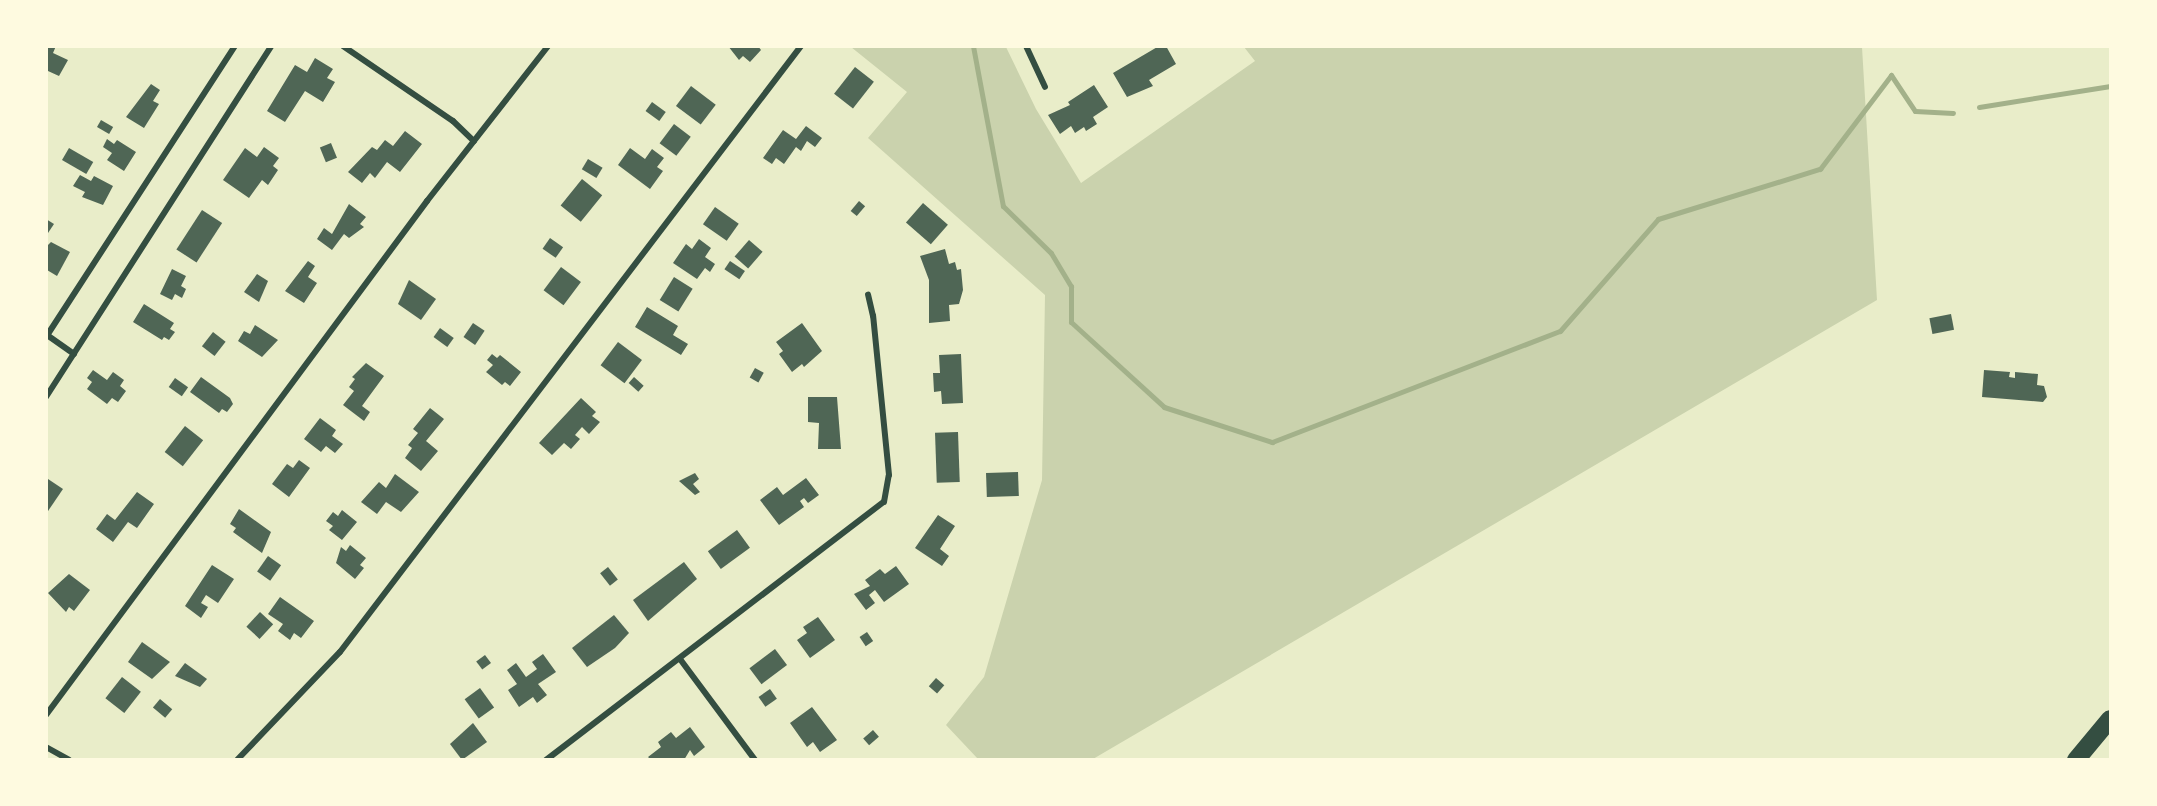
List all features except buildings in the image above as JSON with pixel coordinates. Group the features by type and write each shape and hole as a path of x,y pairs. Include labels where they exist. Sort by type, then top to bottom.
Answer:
{"highway":[{"path":"2076,759 2110,719"}],"street":[{"path":"74,354 47,336 235,46"},
{"path":"46,397 271,46"},
{"path":"343,46 453,121 474,141"},
{"path":"46,714 474,141 548,46"},
{"path":"237,759 340,652 801,46"},
{"path":"1026,46 1045,87"},
{"path":"546,759 884,502 889,475 873,316 868,295"},
{"path":"680,659 755,759"},
{"path":"46,747 69,759"}],"green space":[{"path":"851,47 1006,47 1036,109 1081,183 1255,61 1244,47 1862,47 1877,300 1093,759 978,759 946,725 984,677 1042,480 1045,295 868,138 907,92"}],"waterway":[{"path":"973,46 1003,206 1051,253 1071,286 1071,322 1164,407 1272,442 1560,331 1658,219 1820,169 1891,75 1915,111 1953,113"},
{"path":"1979,107 2110,86"}]}
